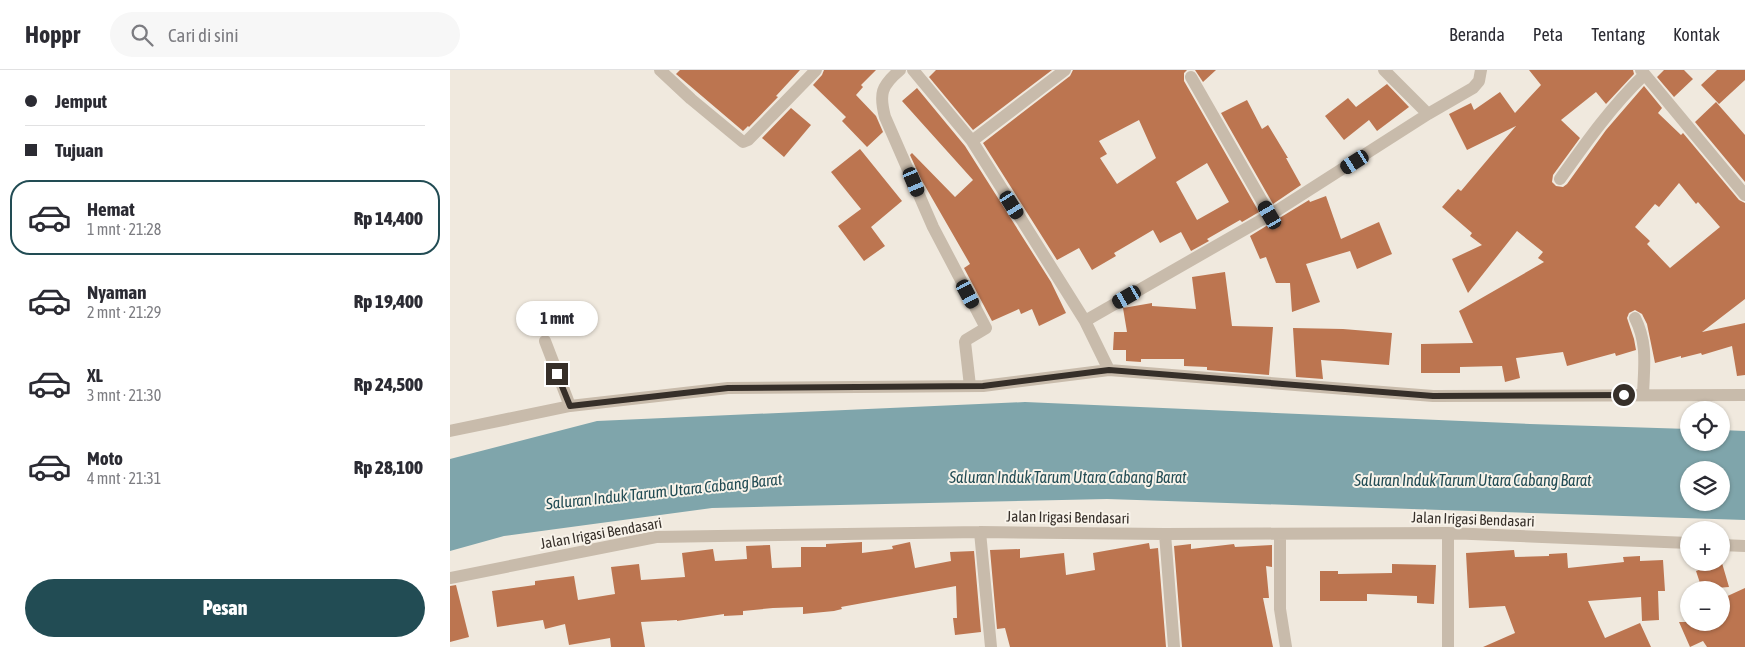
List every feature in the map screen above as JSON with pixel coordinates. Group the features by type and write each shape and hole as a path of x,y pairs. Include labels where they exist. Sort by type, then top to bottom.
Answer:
{"street":[{"path":"669,73 691,99 743,142 748,140 816,70"},
{"path":"900,70 892,76 884,88 881,100 885,117 933,227 986,328 965,342 970,386"},
{"path":"913,70 972,141 1085,321 1109,370"},
{"path":"972,141 1065,70"},
{"path":"1384,70 1428,114"},
{"path":"1085,321 1270,215 1428,114 1473,88 1479,82 1481,70"},
{"path":"1560,179 1607,113 1643,72 1745,194"},
{"path":"1191,77 1270,215"},
{"path":"1635,318 1644,344 1643,395"},
{"path":"545,341 570,406"},
{"path":"450,431 570,406 728,388 983,386 1109,370 1433,396 1745,395"},
{"path":"980,532 991,647"},
{"name":"Jalan Irigasi Bendasari","path":"450,578 656,537 980,532 1165,534 1448,533 1680,543"},
{"path":"1448,533 1448,647"},
{"path":"1165,534 1174,647"},
{"path":"1280,534 1280,610 1286,647"},
{"path":"1730,545 1745,546"}],"water":[{"name":"Saluran Induk Tarum Utara Cabang Barat","path":"1025,402 1680,429 1680,451 1730,451 1730,430 1745,431 1745,520 1107,499 712,508 504,536 450,551 450,459 597,421"}],"building":[{"path":"680,70 800,70 776,96 778,97 743,131 676,74"},
{"path":"824,70 876,70 861,85 863,87 856,95 876,116 883,132 867,147 842,121 846,117 813,85"},
{"path":"936,70 1052,70 973,130 929,77"},
{"path":"1073,70 1187,70 1184,73 1184,81 1259,212 1242,222 1240,220 1207,239 1209,241 1191,251 1181,232 1160,243 1153,230 1114,253 1116,256 1092,270 1079,248 1057,260 983,143 1070,76","holes":["1139,120 1156,158 1117,184 1100,158 1107,154 1099,141","1207,163 1229,202 1197,220 1176,182"]},
{"path":"1195,70 1216,70 1203,82"},
{"path":"1529,70 1633,70 1634,74 1606,104 1596,92 1561,120 1580,138 1553,175 1552,182 1556,186 1563,187 1567,184 1606,130 1644,86 1662,108 1658,113 1681,135 1683,133 1739,200 1745,203 1745,299 1702,332 1745,323 1745,375 1737,376 1732,346 1702,355 1701,353 1681,358 1681,356 1655,363 1647,324 1642,314 1635,310 1629,313 1627,318 1636,350 1616,356 1615,353 1567,366 1563,352 1516,358 1520,378 1505,382 1502,366 1460,367 1460,373 1421,373 1421,344 1473,343 1459,311 1544,262 1538,258 1543,252 1517,231 1468,293 1452,259 1482,245 1470,236 1472,233 1442,207 1458,189 1461,191 1516,126 1467,150 1449,114 1471,103 1474,110 1500,92 1515,113 1541,85","holes":["1679,183 1696,204 1698,202 1720,227 1670,268 1647,244 1650,241 1635,227 1655,204 1659,207"]},
{"path":"1664,70 1684,70 1693,79 1674,97 1657,77"},
{"path":"1717,70 1745,70 1745,80 1719,104 1701,85"},
{"path":"1387,84 1409,107 1377,131 1369,120 1344,140 1325,116 1348,98 1356,107"},
{"path":"917,88 965,146 1051,282 1066,313 1039,326 1032,309 1021,314 1019,309 992,321 964,268 970,264 921,179 910,155 912,153 955,197 973,180 902,101"},
{"path":"1247,100 1262,129 1268,125 1288,158 1286,158 1301,185 1273,204 1221,113"},
{"path":"1716,102 1745,135 1745,182 1695,122"},
{"path":"791,108 811,125 784,157 762,138"},
{"path":"860,149 902,201 871,227 885,246 864,261 838,226 861,209 831,172"},
{"path":"1326,196 1341,239 1379,222 1392,254 1357,269 1350,251 1306,264 1320,302 1292,312 1290,283 1276,283 1266,257 1260,259 1250,236 1309,200 1310,202"},
{"path":"1225,272 1232,326 1273,327 1269,375 1207,370 1207,367 1184,366 1184,359 1141,359 1141,362 1126,361 1126,350 1113,350 1114,332 1127,332 1123,308 1152,303 1152,306 1196,309 1192,277"},
{"path":"1293,328 1343,329 1392,333 1389,365 1321,360 1323,379 1296,377"},
{"path":"862,542 862,553 893,549 892,546 910,542 915,568 951,561 950,552 974,551 981,632 955,635 953,618 957,618 956,586 841,607 842,609 834,611 803,614 803,607 773,608 743,611 743,615 724,616 724,614 677,621 641,622 645,647 611,647 610,638 569,645 565,624 545,629 543,620 497,627 492,591 535,585 535,581 574,576 578,600 615,594 611,567 639,564 641,580 685,577 682,553 713,549 715,561 747,559 746,546 770,545 772,568 801,567 801,547 826,547 826,544"},
{"path":"1149,543 1150,549 1158,548 1166,647 1010,647 1005,628 997,629 990,550 1020,549 1020,558 1064,553 1066,575 1095,570 1093,553"},
{"path":"1191,544 1191,549 1234,544 1235,547 1272,545 1272,567 1266,566 1269,598 1263,598 1273,647 1182,647 1174,546"},
{"path":"1514,550 1515,557 1549,556 1549,554 1567,553 1568,568 1624,562 1623,557 1640,556 1640,561 1663,560 1665,591 1658,591 1659,620 1642,621 1641,597 1588,601 1605,638 1640,623 1651,647 1483,647 1515,633 1505,606 1469,608 1466,553"},
{"path":"1392,564 1436,565 1434,604 1417,603 1417,596 1367,594 1367,601 1320,601 1320,571 1338,571 1338,574 1392,573"},
{"path":"1696,571 1724,571 1727,581 1699,581"},
{"path":"456,585 469,637 450,642 450,586"},
{"path":"1745,588 1745,647 1707,647 1703,641 1690,647 1683,631 1730,631 1730,595"}],"route":[{"path":"557,374 570,406 728,388 983,386 1109,370 1433,396 1624,395"}]}
